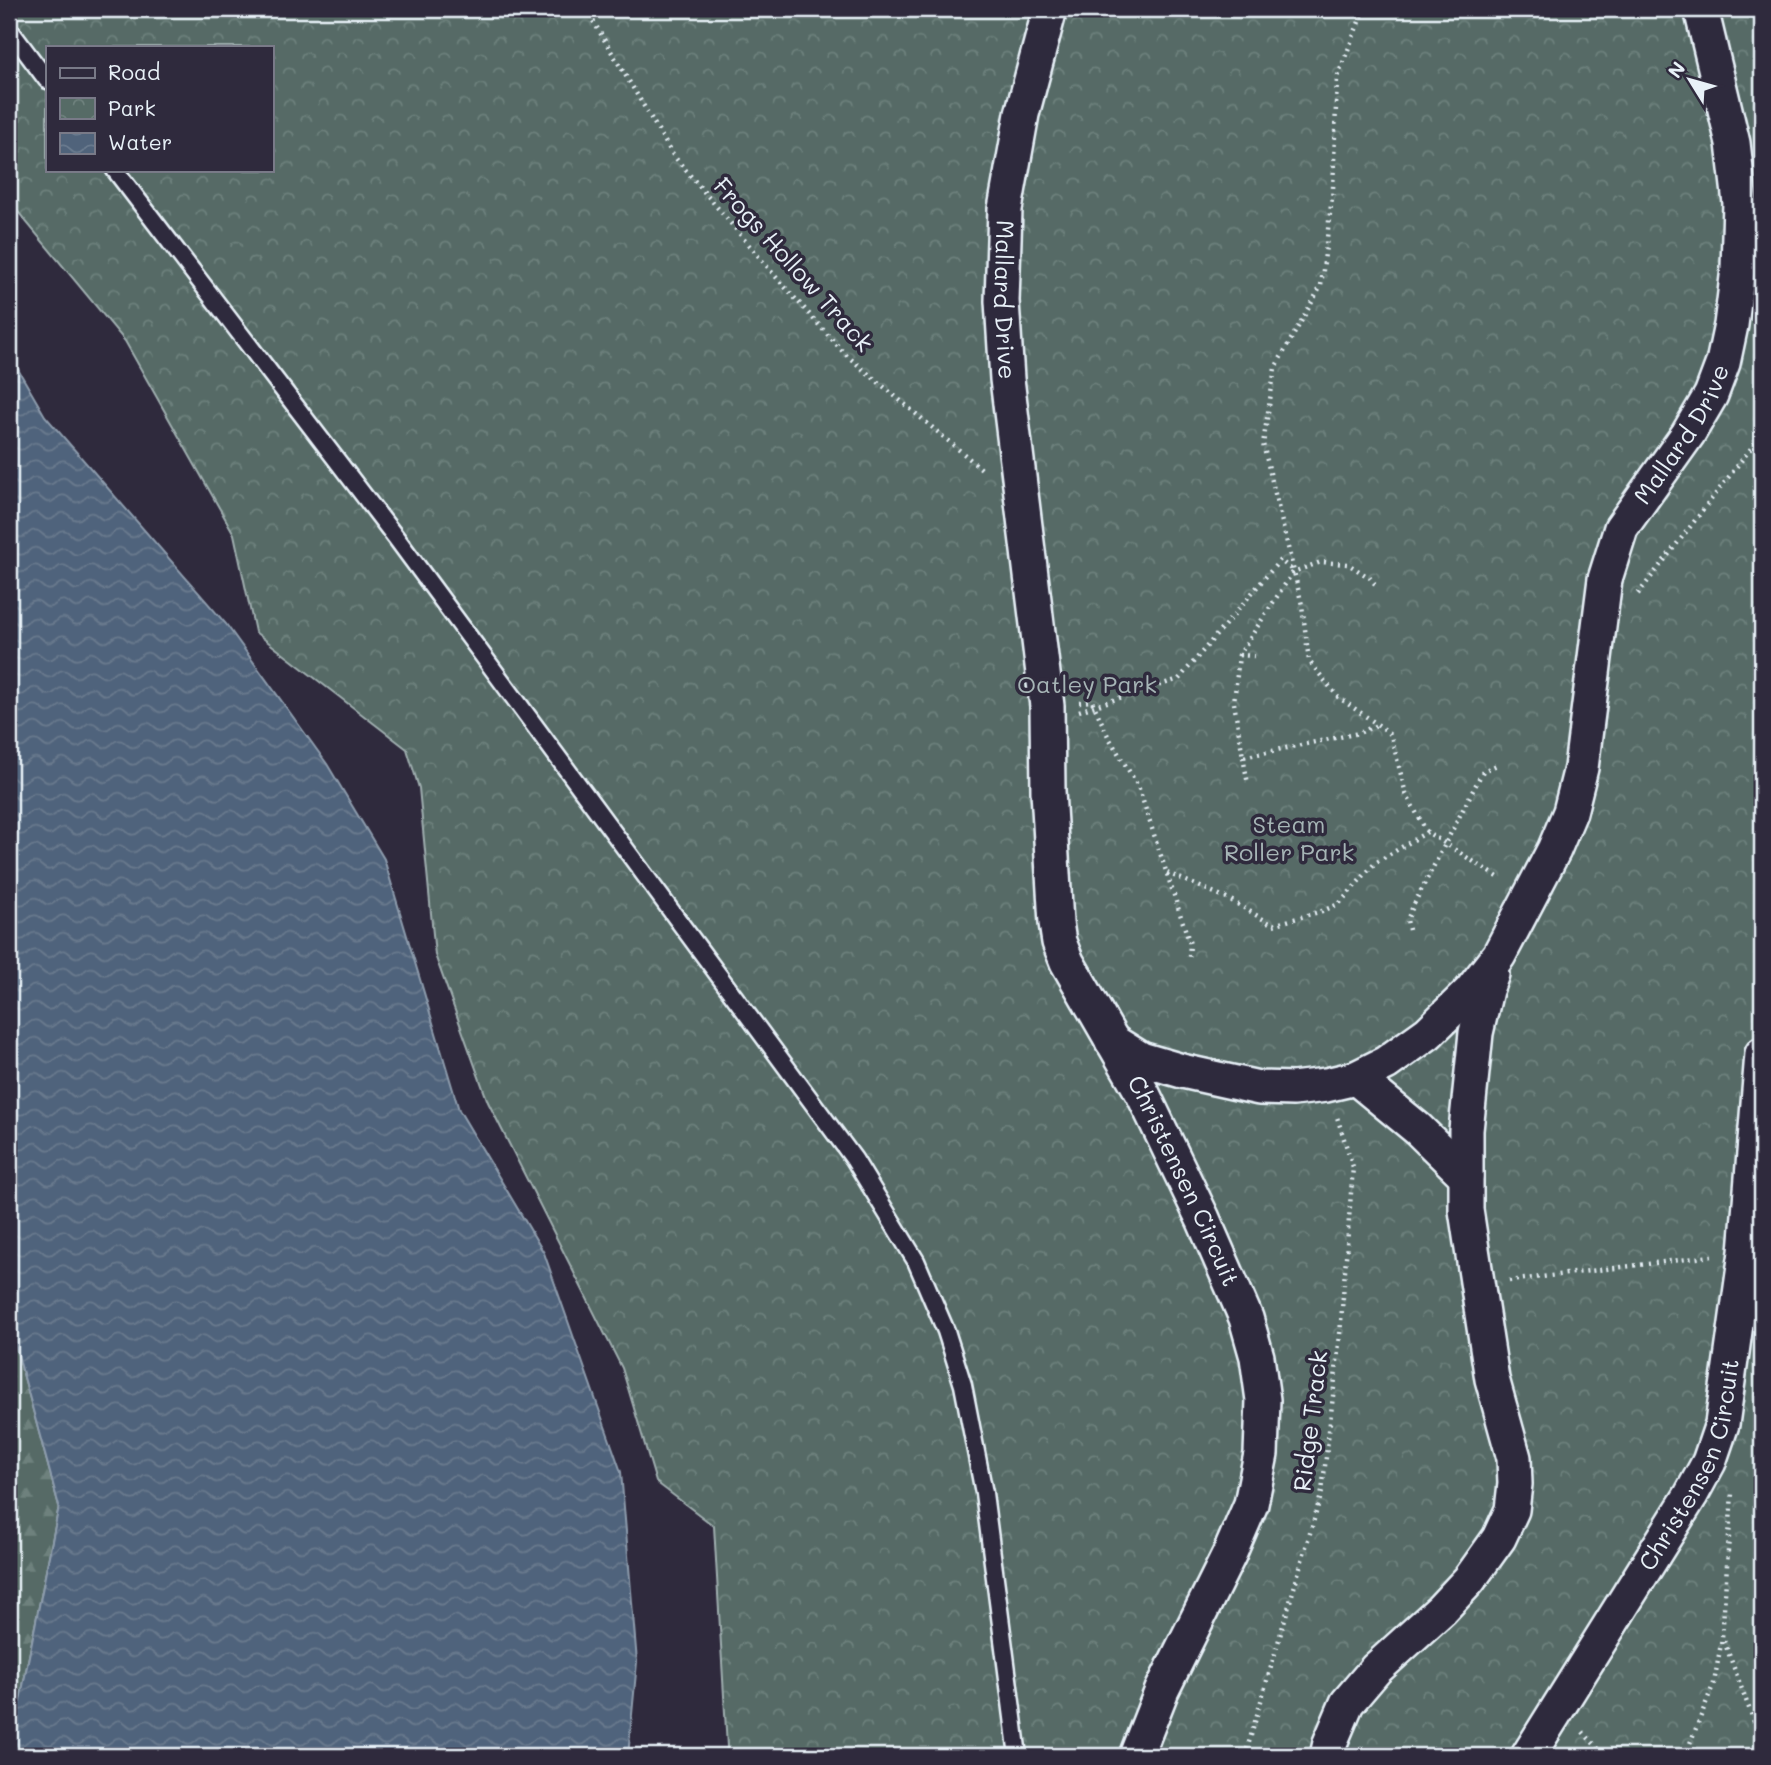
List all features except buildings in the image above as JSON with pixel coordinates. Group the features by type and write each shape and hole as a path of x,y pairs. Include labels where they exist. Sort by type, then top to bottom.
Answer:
{"street":[{"name":"Mallard Drive","path":"1034,594 1007,379 1002,257 1005,209 1012,164 1050,9"},
{"name":"Mallard Drive","path":"1499,955 1531,897 1570,812 1581,768 1605,579 1621,527 1688,434 1711,396 1723,363 1738,269 1740,203 1733,143 1701,9"},
{"name":"Christensen Circuit","path":"1034,594 1063,704 1048,791 1059,942 1067,962 1143,1094 1203,1219 1240,1305 1257,1357 1263,1400 1261,1454 1251,1503 1229,1555 1162,1690 1136,1756"},
{"path":"1110,1039 1141,1059 1259,1088 1293,1089 1341,1081 1386,1063 1428,1033 1471,992 1499,955"},
{"path":"1327,1756 1347,1703 1376,1669 1441,1610 1469,1580 1499,1538 1512,1510 1514,1458 1492,1379 1466,1210 1466,1130 1476,1033 1486,990 1499,955"},
{"name":"Christensen Circuit","path":"1528,1756 1691,1495 1709,1462 1723,1424 1746,1252 1762,1054"},
{"path":"1341,1081 1418,1129 1466,1176"}],"lane":[{"path":"9,29 46,79"},
{"path":"117,172 397,539 845,1148 916,1261 946,1331 963,1385 984,1493 1018,1756"}],"path":[{"name":"Frogs Hollow Track","path":"586,9 673,155 845,354 1022,503"},
{"path":"1364,9 1337,78 1333,189 1321,286 1275,368 1263,444 1302,606 1308,661 1338,697 1391,736 1406,794 1427,831 1531,897"},
{"path":"1598,620 1640,592 1762,434"},
{"path":"1189,957 1190,944 1138,786 1108,737 1094,706 1092,701 1063,704 1063,716 1094,706 1179,679 1280,560 1293,572"},
{"path":"1248,784 1234,703 1239,655 1293,572 1321,562 1348,564 1376,584"},
{"path":"1239,655 1254,656"},
{"path":"1242,757 1359,733 1378,725"},
{"path":"1409,930 1407,920 1483,771 1497,765"},
{"path":"1167,873 1227,898 1273,925 1339,904 1375,863 1427,831"},
{"name":"Ridge Track","path":"1245,1756 1322,1492 1353,1167 1341,1081"},
{"path":"1477,1285 1746,1252"},
{"path":"1685,1756 1714,1683 1722,1638 1732,1488"},
{"path":"1722,1638 1759,1735"},
{"path":"1756,1756 1762,1712"}],"green space":[{"name":"Oatley Park","path":"9,9 1762,9 1762,1756 724,1756 727,1747 714,1526 656,1482 622,1368 488,1102 435,955 419,788 407,749 255,632 234,534 125,341 9,201"},
{"path":"9,1322 59,1506 9,1756"}],"water":[{"path":"9,354 45,416 226,624 327,764 384,859 459,1110 544,1253 621,1472 637,1662 628,1756 9,1756 59,1506 9,1322"}],"park label":[{"name":"Steam Roller Park","path":"1289,839"}]}
